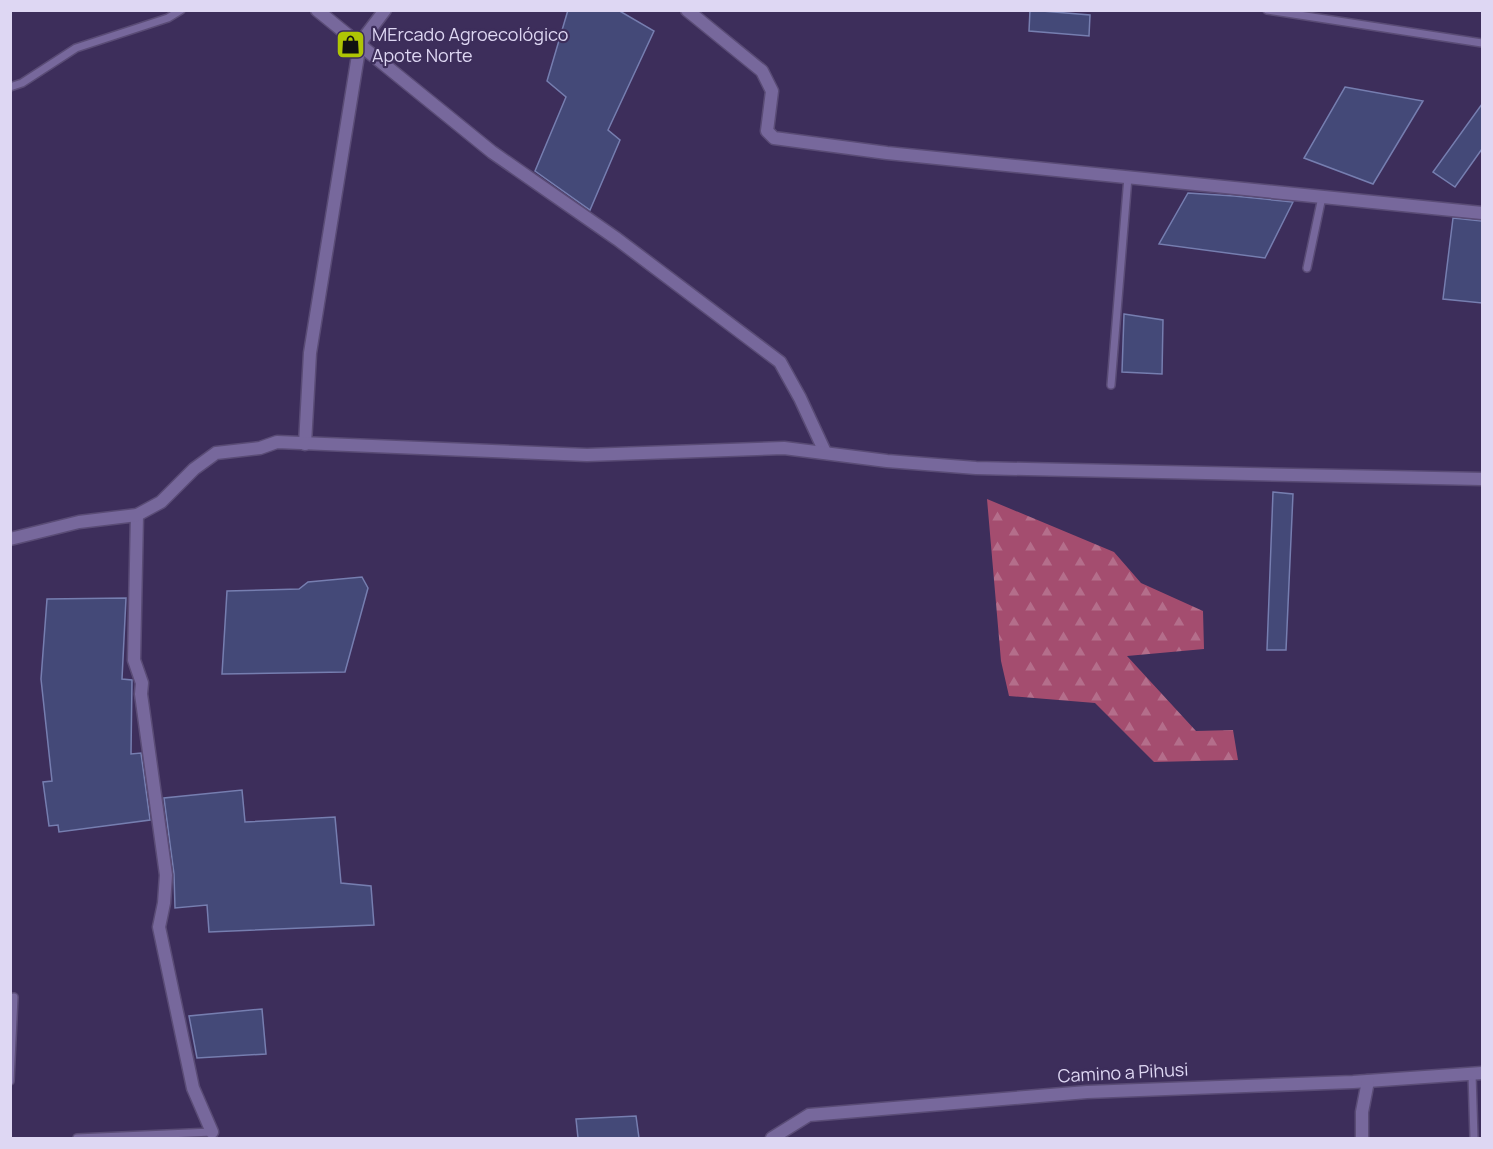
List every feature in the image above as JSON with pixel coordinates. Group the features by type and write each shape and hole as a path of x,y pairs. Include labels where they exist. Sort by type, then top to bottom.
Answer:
{"street":[{"path":"317,10 492,152 617,239 780,362 801,398 825,452"},
{"path":"305,444 310,353 360,44 386,10"},
{"path":"687,10 762,71 772,92 767,131 774,138 887,153 1482,213"},
{"path":"10,539 79,522 137,515 161,502 194,469 216,453 260,448 277,442 586,455 784,448 887,461 976,468 1482,479"},
{"path":"137,515 134,660 142,683 166,875 159,927 193,1088 212,1132"},
{"name":"Camino a Pihusi","path":"772,1138 810,1115 1087,1092 1368,1081 1477,1073"},
{"path":"1362,1138 1362,1112 1368,1081"}],"lane":[{"path":"10,87 22,83 76,48 168,18 181,10"},
{"path":"1267,10 1482,43"},
{"path":"1111,385 1128,177"},
{"path":"1307,268 1322,197"},
{"path":"10,1081 14,997"},
{"path":"1474,1138 1477,1073"},
{"path":"77,1138 212,1132"}],"green space":[{"path":"987,499 1114,552 1141,583 1203,611 1204,649 1127,656 1196,731 1233,730 1238,760 1154,762 1095,703 1009,696 1001,661"}],"building":[{"path":"568,10 618,10 654,31 608,130 620,140 590,210 535,171 566,97 547,81"},
{"path":"1030,10 1090,15 1089,36 1029,31"},
{"path":"1345,87 1423,101 1373,184 1304,158"},
{"path":"1482,104 1482,149 1455,187 1433,172"},
{"path":"1188,193 1293,202 1265,258 1159,244"},
{"path":"1453,218 1482,221 1482,303 1443,299"},
{"path":"1124,314 1163,320 1162,374 1122,372"},
{"path":"1273,492 1293,494 1286,650 1267,650"},
{"path":"362,577 368,588 345,672 222,674 227,591 299,589 308,582"},
{"path":"126,598 122,679 132,680 131,754 141,753 150,820 59,832 58,825 49,826 43,782 52,781 41,679 47,599"},
{"path":"242,790 245,822 335,817 341,883 371,886 374,925 209,932 207,905 175,908 174,874 164,798"},
{"path":"262,1009 266,1054 197,1058 189,1016"},
{"path":"636,1116 639,1138 578,1138 576,1119"}],"place":[{"name":"MErcado Agroecológico Apote Norte","path":"351,45"}]}
